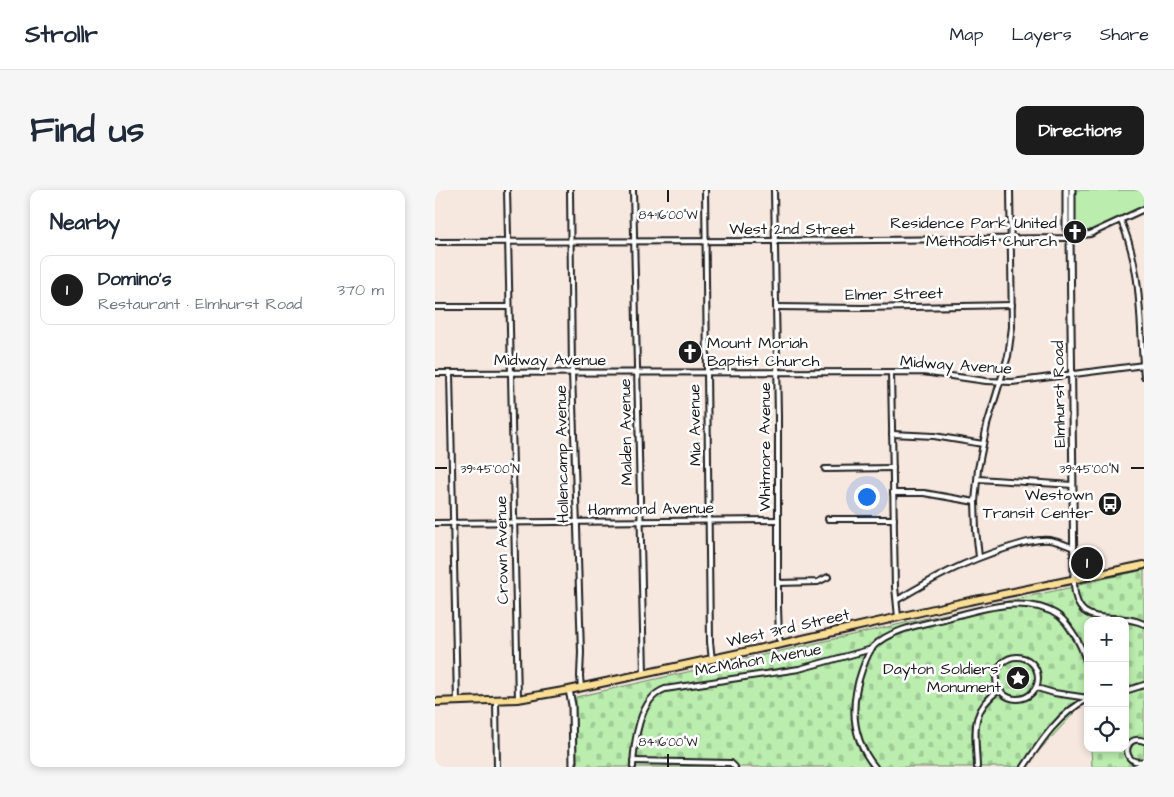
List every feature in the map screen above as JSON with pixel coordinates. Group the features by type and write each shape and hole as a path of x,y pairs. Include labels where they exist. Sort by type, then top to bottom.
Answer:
{"main road":[{"name":"West 3rd Street","path":"435,702 518,699 581,688 712,660 960,602 1144,565"}],"street":[{"name":"Crown Avenue","path":"507,190 508,307 518,699"},
{"name":"Hollencamp Avenue","path":"570,190 572,372 581,688"},
{"name":"Malden Avenue","path":"633,190 644,674"},
{"name":"Mia Avenue","path":"705,190 710,642 712,660"},
{"name":"Whitmore Avenue","path":"774,190 778,583 779,638 781,644"},
{"path":"979,557 975,502 977,479 983,444 1009,347 1012,305 1010,190"},
{"name":"Elmhurst Road","path":"1066,190 1066,229 1070,238"},
{"name":"Elmhurst Road","path":"1072,190 1072,228 1070,238 1074,580"},
{"name":"West 2nd Street","path":"435,242 706,242 1070,238 1090,234 1144,209"},
{"path":"1121,220 1136,266 1144,376"},
{"name":"Elmer Street","path":"776,307 862,308 1012,305"},
{"path":"435,307 508,307"},
{"name":"Midway Avenue","path":"435,373 931,373 1000,382 1033,380 1143,365"},
{"path":"891,373 898,617"},
{"path":"450,374 457,702"},
{"path":"892,434 934,436 983,444"},
{"path":"825,469 893,468"},
{"path":"977,479 1073,485"},
{"path":"893,493 924,493 975,502"},
{"path":"827,519 894,519"},
{"name":"Hammond Avenue","path":"435,523 778,520"},
{"path":"897,600 935,577 979,557 1015,546 1040,540 1053,541 1074,548"},
{"path":"778,583 815,582 829,577"},
{"path":"1074,580 1078,603 1089,615 1097,618 1132,619 1144,624"},
{"name":"McMahon Avenue","path":"633,761 642,716 648,702 658,692 665,689 799,669 872,649 884,639 910,627 984,610 1023,605 1050,612 1063,620 1078,642 1085,662"},
{"path":"872,649 861,672 856,692 854,713 860,744 875,767"},
{"path":"1017,656 1028,659 1035,666 1038,677 1037,688 1029,695 1020,699 1007,696 999,690 996,680 997,669 1004,660 1017,656"},
{"path":"1129,690 1144,684"},
{"path":"1037,688 1054,693 1084,697"},
{"path":"569,690 573,767"},
{"path":"977,767 977,717 985,702 999,690"},
{"path":"496,701 497,767"},
{"path":"1024,767 1059,722 1084,701"},
{"path":"1144,741 1137,739 1132,741 1127,751 1129,758 1133,761 1138,763 1144,761"},
{"path":"633,767 633,761 731,763 735,767"}],"green space":[{"path":"1072,190 1144,190 1144,209 1099,231 1070,238"},
{"path":"1144,570 1144,767 1092,767 1091,752 1129,752 1129,617 1084,617 1084,702 1024,767 577,767 576,697 1079,586 1079,584"}],"place":[{"name":"Residence Park United Methodist Church","path":"1075,232"},
{"name":"Mount Moriah Baptist Church","path":"690,352"},
{"name":"Westown Transit Center","path":"1110,504"},
{"name":"Domino’s","path":"1087,563"},
{"name":"Dayton Soldiers’ Monument","path":"1018,678"}]}
